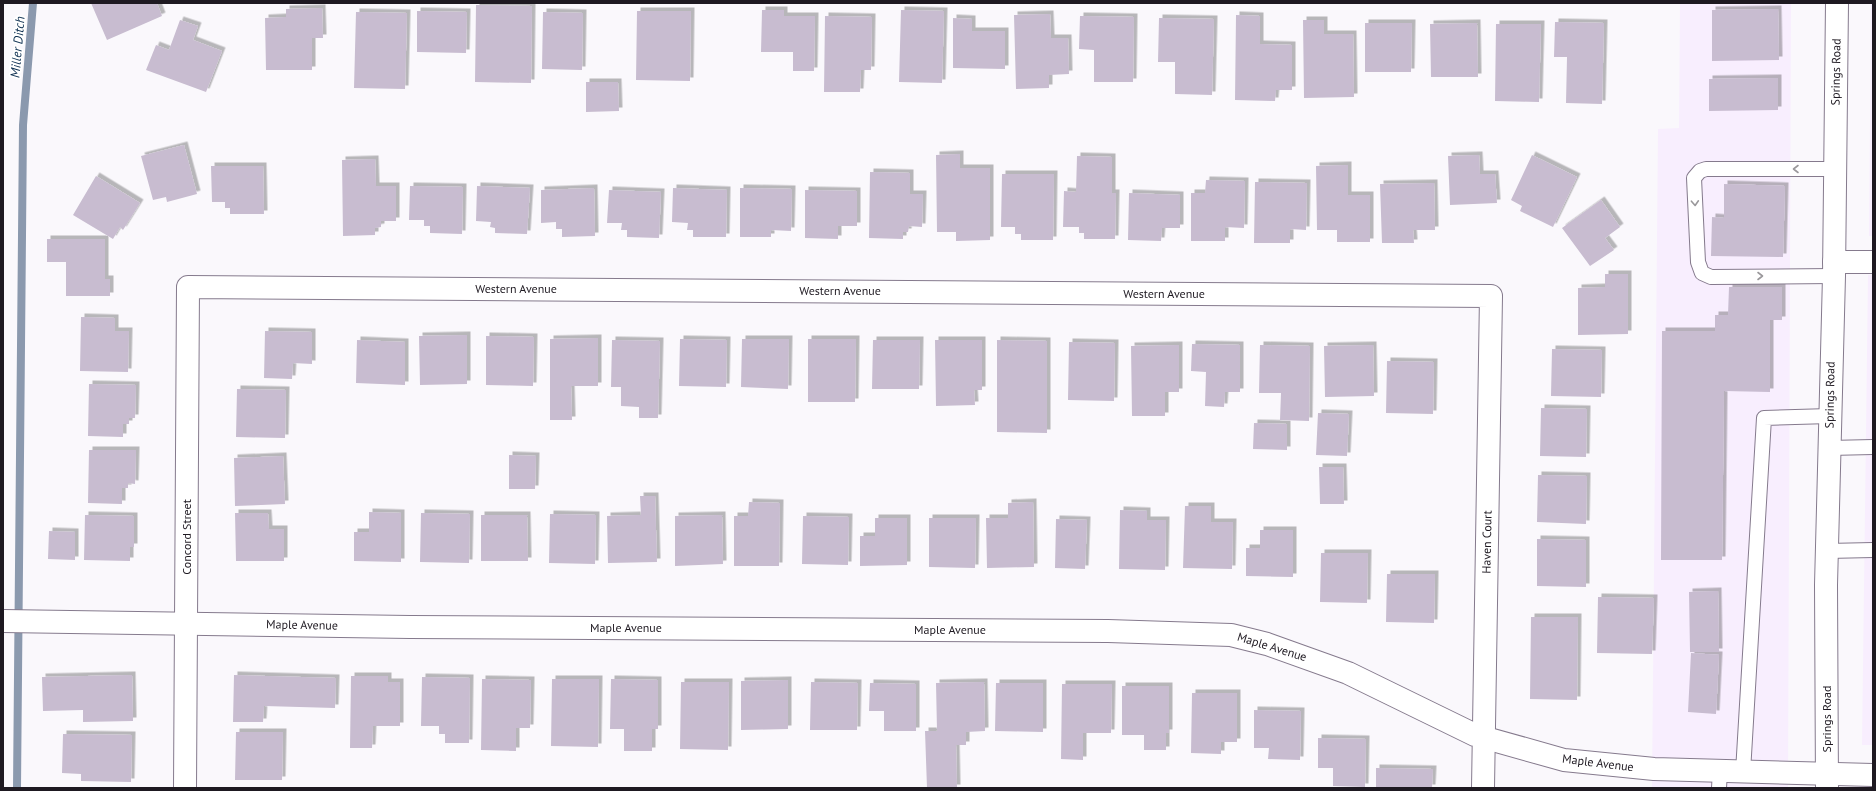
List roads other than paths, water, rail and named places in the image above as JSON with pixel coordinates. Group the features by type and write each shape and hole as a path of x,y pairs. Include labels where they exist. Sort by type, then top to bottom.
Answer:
{"street":[{"name":"Springs Road","path":"1827,781 1827,551 1834,269 1837,3"},
{"path":"1834,269 1873,262"},
{"name":"Western Avenue","path":"188,287 1491,296"},
{"name":"Concord Street","path":"185,788 188,287"},
{"name":"Haven Court","path":"1483,788 1491,296"},
{"name":"Maple Avenue","path":"3,621 418,627 1108,630 1231,634 1267,644 1348,673 1475,735 1564,760 1654,769 1719,779 1743,772 1827,781 1873,775"}],"lane":[{"path":"1834,269 1711,277 1702,273 1698,262 1694,178 1700,171 1706,169 1835,169"},
{"path":"1743,772 1764,418 1830,416"},
{"path":"1829,448 1873,447"},
{"path":"1827,551 1873,550"}],"waterway":[{"name":"Miller Ditch","path":"17,788 23,125 33,3"}]}
